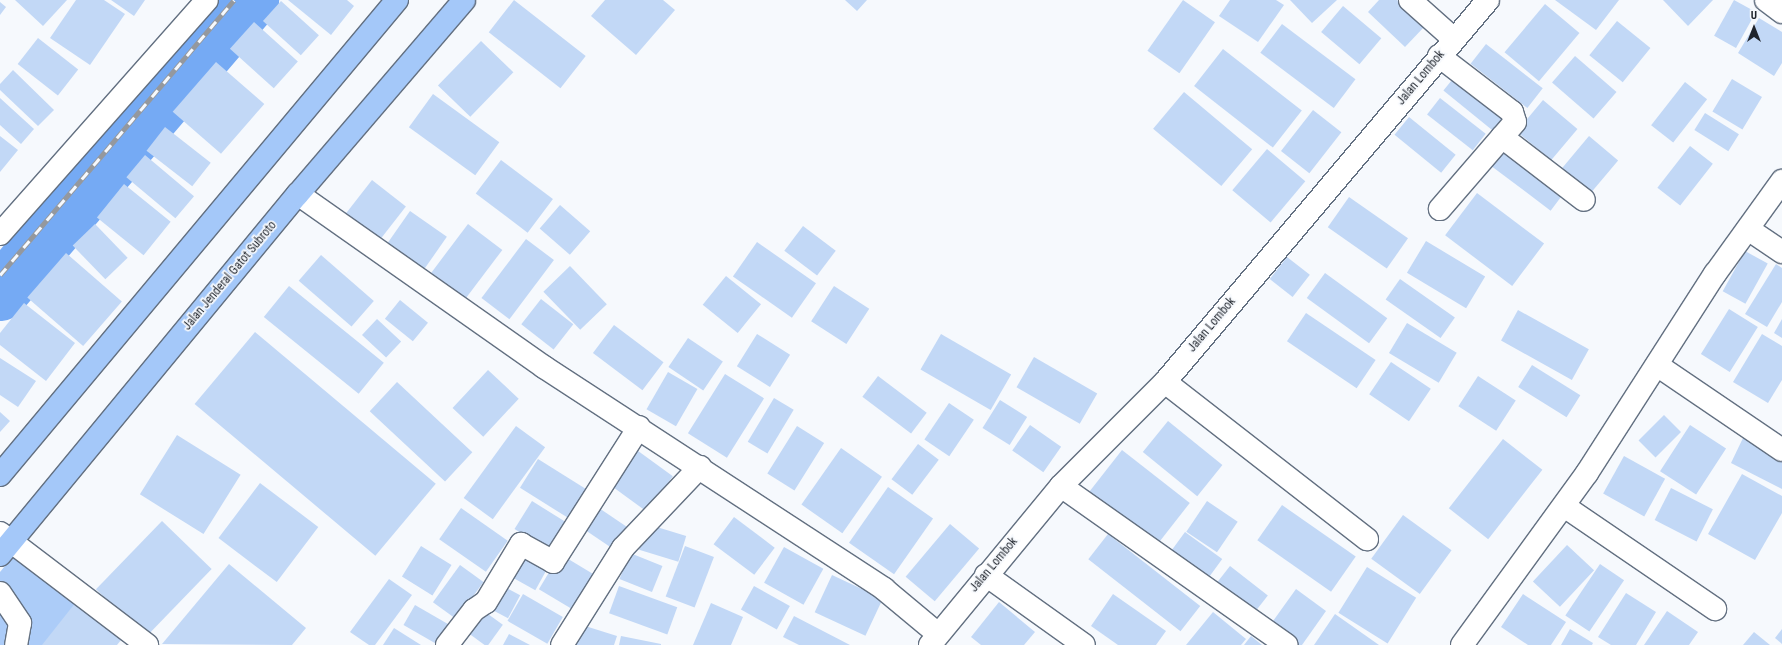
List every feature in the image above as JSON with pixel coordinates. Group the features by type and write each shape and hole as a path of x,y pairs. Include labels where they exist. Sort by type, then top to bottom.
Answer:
{"main road":[{"path":"0,475 397,0"},
{"name":"Jalan Jenderal Gatot Subroto","path":"4,543 298,194 464,0"}],"street":[{"path":"0,234 207,0"},
{"path":"1410,0 1454,39"},
{"name":"Jalan Lombok","path":"934,640 986,575 1061,486 1164,382 1488,0"},
{"path":"1766,0 1782,12"},
{"path":"1439,56 1512,112 1515,122 1440,209"},
{"path":"1502,137 1584,200"},
{"path":"1465,644 1564,506 1748,229 1782,182"},
{"path":"298,194 544,367 639,427 884,589 934,640"},
{"path":"1748,229 1782,252"},
{"path":"1657,365 1782,450"},
{"path":"1164,382 1367,539"},
{"path":"447,645 474,610 486,602 521,544 553,562 639,427"},
{"path":"562,645 623,548 700,467"},
{"path":"1061,486 1286,645"},
{"path":"1564,506 1715,609"},
{"path":"4,543 147,645"},
{"path":"986,575 1084,645"},
{"path":"0,593 20,623 16,645"}],"shaded area":[{"path":"15,554 99,609 71,645 0,645 0,572"}],"building":[{"path":"15,0 67,0 43,26"},
{"path":"76,0 104,0 125,14 90,65 50,38"},
{"path":"111,0 145,0 134,16"},
{"path":"288,0 347,0 354,6 331,35"},
{"path":"514,0 586,56 560,88 489,32"},
{"path":"605,0 663,0 675,10 636,55 591,16"},
{"path":"845,0 867,0 857,11"},
{"path":"1183,0 1215,22 1179,73 1147,51"},
{"path":"1230,0 1276,0 1284,5 1258,42 1219,16"},
{"path":"1290,0 1337,0 1312,23"},
{"path":"1379,0 1397,0 1425,26 1405,47 1368,12"},
{"path":"1555,0 1619,0 1596,30"},
{"path":"1663,0 1713,0 1688,26"},
{"path":"1734,0 1756,12 1736,48 1714,36"},
{"path":"281,1 319,35 301,55 263,21"},
{"path":"0,2 6,7 0,15"},
{"path":"1545,4 1579,33 1539,81 1505,52"},
{"path":"1343,6 1381,38 1359,64 1321,32"},
{"path":"1759,18 1782,32 1782,63 1774,76 1738,53"},
{"path":"1617,21 1650,48 1623,82 1589,55"},
{"path":"254,22 298,61 274,88 230,49"},
{"path":"1282,24 1355,79 1334,108 1260,53"},
{"path":"38,38 78,69 58,95 18,64"},
{"path":"481,41 513,72 470,117 438,86"},
{"path":"1486,44 1543,88 1527,108 1471,64"},
{"path":"1223,49 1302,111 1273,148 1194,86"},
{"path":"1575,56 1617,92 1594,118 1552,82"},
{"path":"216,62 264,104 221,154 173,112"},
{"path":"13,70 54,110 38,126 0,90 0,84"},
{"path":"1456,75 1507,116 1494,131 1443,91"},
{"path":"1732,79 1762,97 1742,130 1712,112"},
{"path":"1685,82 1707,99 1673,143 1651,125"},
{"path":"1184,92 1252,149 1221,186 1153,129"},
{"path":"433,94 499,142 475,175 409,127"},
{"path":"0,98 34,129 21,144 0,125"},
{"path":"1440,98 1486,134 1473,150 1427,115"},
{"path":"1543,100 1577,129 1551,160 1517,131"},
{"path":"1313,110 1341,132 1309,173 1281,151"},
{"path":"1705,113 1739,134 1728,151 1694,130"},
{"path":"1409,117 1456,155 1441,173 1395,135"},
{"path":"165,127 211,163 192,186 147,151"},
{"path":"0,136 18,150 0,172"},
{"path":"1589,136 1618,160 1591,193 1562,168"},
{"path":"1690,146 1713,164 1680,206 1657,188"},
{"path":"1506,147 1565,192 1551,211 1492,166"},
{"path":"1267,149 1305,181 1271,223 1232,190"},
{"path":"145,155 194,196 175,218 126,177"},
{"path":"501,160 553,199 528,233 476,194"},
{"path":"372,180 406,206 379,241 345,215"},
{"path":"124,184 171,222 144,255 97,217"},
{"path":"1477,193 1544,244 1512,286 1445,235"},
{"path":"1349,197 1408,238 1387,269 1328,227"},
{"path":"560,205 590,231 570,255 540,228"},
{"path":"410,211 447,237 424,269 388,243"},
{"path":"95,224 128,258 105,279 73,246"},
{"path":"468,224 502,250 466,299 431,273"},
{"path":"803,226 836,251 817,275 784,251"},
{"path":"526,239 554,260 509,319 481,298"},
{"path":"1426,241 1485,277 1466,308 1407,273"},
{"path":"757,242 816,283 792,318 733,276"},
{"path":"1745,251 1768,264 1745,304 1723,291"},
{"path":"66,253 122,302 83,346 27,298"},
{"path":"321,255 374,301 352,327 299,281"},
{"path":"1287,257 1310,275 1293,297 1270,279"},
{"path":"1776,264 1782,268 1782,302 1767,327 1745,314"},
{"path":"570,266 607,304 580,330 543,292"},
{"path":"1325,273 1387,318 1369,343 1307,298"},
{"path":"726,276 761,304 738,333 703,305"},
{"path":"1400,279 1455,317 1441,338 1386,299"},
{"path":"289,286 384,363 359,394 264,317"},
{"path":"834,286 869,309 846,344 811,321"},
{"path":"541,299 573,324 554,349 521,324"},
{"path":"400,300 428,323 413,341 385,319"},
{"path":"24,303 75,343 46,381 0,345 0,333"},
{"path":"1729,309 1758,327 1730,372 1701,354"},
{"path":"1518,310 1589,349 1572,380 1501,341"},
{"path":"1306,313 1376,360 1357,388 1287,341"},
{"path":"377,319 401,342 386,358 362,335"},
{"path":"1782,319 1782,338 1774,333"},
{"path":"1407,323 1457,353 1439,383 1389,353"},
{"path":"614,325 664,362 642,390 593,353"},
{"path":"255,332 436,484 375,556 195,404"},
{"path":"757,334 790,355 770,387 737,366"},
{"path":"941,334 1011,375 991,410 920,370"},
{"path":"1762,334 1782,346 1782,380 1768,403 1733,382"},
{"path":"688,338 723,361 703,391 668,367"},
{"path":"1034,357 1097,394 1080,424 1016,387"},
{"path":"0,358 36,381 18,407 0,395"},
{"path":"1391,362 1431,389 1409,421 1369,394"},
{"path":"1532,365 1580,395 1567,417 1518,387"},
{"path":"488,370 519,399 483,437 453,408"},
{"path":"668,372 697,389 676,426 646,409"},
{"path":"725,374 764,398 727,458 688,433"},
{"path":"878,376 927,413 911,433 862,397"},
{"path":"1478,376 1516,401 1496,431 1458,406"},
{"path":"397,382 472,452 445,481 370,411"},
{"path":"774,398 794,410 767,454 748,442"},
{"path":"1000,400 1027,417 1010,445 983,428"},
{"path":"949,403 974,420 949,456 924,439"},
{"path":"0,412 10,421 0,432"},
{"path":"1664,415 1681,432 1656,457 1639,440"},
{"path":"1168,421 1222,465 1197,496 1143,452"},
{"path":"1030,425 1061,447 1043,472 1012,450"},
{"path":"1690,425 1726,448 1696,495 1660,471"},
{"path":"516,426 545,447 493,519 464,498"},
{"path":"797,426 824,443 794,490 767,473"},
{"path":"177,435 241,475 204,534 140,494"},
{"path":"1743,438 1782,458 1782,489 1731,463"},
{"path":"1503,439 1542,470 1488,539 1449,508"},
{"path":"918,444 939,460 912,495 892,479"},
{"path":"634,448 673,476 647,512 608,484"},
{"path":"841,448 882,477 842,533 801,505"},
{"path":"1122,450 1190,503 1156,546 1088,493"},
{"path":"1624,456 1665,479 1644,516 1603,494"},
{"path":"538,459 586,489 568,518 520,488"},
{"path":"1742,474 1782,496 1782,513 1755,560 1708,534"},
{"path":"260,483 318,527 277,582 218,538"},
{"path":"888,487 933,519 894,574 849,543"},
{"path":"1671,488 1713,509 1697,541 1655,520"},
{"path":"532,501 569,524 552,552 515,529"},
{"path":"1207,501 1238,522 1217,552 1186,532"},
{"path":"1282,505 1356,557 1331,592 1257,540"},
{"path":"596,506 627,527 612,548 581,528"},
{"path":"461,508 508,541 486,572 439,539"},
{"path":"1403,515 1452,550 1420,594 1371,559"},
{"path":"734,517 775,548 754,575 714,544"},
{"path":"162,521 212,569 146,637 96,589"},
{"path":"647,524 686,536 678,562 639,550"},
{"path":"950,524 979,548 935,601 906,577"},
{"path":"1185,532 1222,559 1204,584 1167,557"},
{"path":"1108,534 1200,606 1180,631 1088,559"},
{"path":"1567,545 1594,570 1560,607 1533,582"},
{"path":"421,546 452,565 432,596 402,577"},
{"path":"685,546 714,557 695,608 666,596"},
{"path":"784,547 823,569 803,605 764,583"},
{"path":"521,548 550,564 535,590 506,574"},
{"path":"630,553 662,566 652,592 620,579"},
{"path":"560,554 596,576 575,611 539,589"},
{"path":"229,564 306,628 292,645 162,644"},
{"path":"1600,564 1624,580 1589,632 1565,615"},
{"path":"460,565 483,582 456,619 433,602"},
{"path":"1230,566 1268,596 1251,618 1213,588"},
{"path":"1367,567 1416,598 1388,644 1338,613"},
{"path":"832,575 883,599 865,636 815,612"},
{"path":"389,579 412,595 375,645 369,645 350,632"},
{"path":"499,584 520,595 508,618 487,607"},
{"path":"619,586 677,607 667,634 609,613"},
{"path":"754,586 790,606 777,629 741,610"},
{"path":"1296,589 1326,611 1302,645 1291,645 1268,628"},
{"path":"1626,593 1656,612 1636,645 1611,645 1598,637"},
{"path":"523,594 563,617 547,644 508,621"},
{"path":"1113,594 1166,631 1156,645 1118,645 1091,626"},
{"path":"1523,594 1566,622 1551,645 1528,645 1501,627"},
{"path":"80,597 126,634 117,645 42,645"},
{"path":"999,602 1035,632 1024,645 981,645 971,637"},
{"path":"711,603 743,617 731,645 693,645"},
{"path":"415,605 453,627 443,645 438,645 404,625"},
{"path":"481,609 503,625 488,645 485,645 465,631"},
{"path":"1667,611 1698,632 1689,645 1644,645"},
{"path":"1213,612 1246,639 1241,645 1186,645"},
{"path":"1335,614 1379,645 1314,645"},
{"path":"794,616 850,645 799,645 783,637"},
{"path":"582,625 617,636 614,645 576,645"},
{"path":"394,628 421,645 383,645"},
{"path":"1570,629 1593,643 1592,645 1561,645"},
{"path":"1782,629 1782,644 1775,638"},
{"path":"1754,632 1770,645 1743,645"},
{"path":"509,634 530,645 503,645"},
{"path":"621,636 661,644 661,645 619,645"},
{"path":"1251,636 1262,645 1244,645"}],"waterway":[{"path":"0,293 251,0"}],"railway":[{"path":"0,275 234,0"}]}
